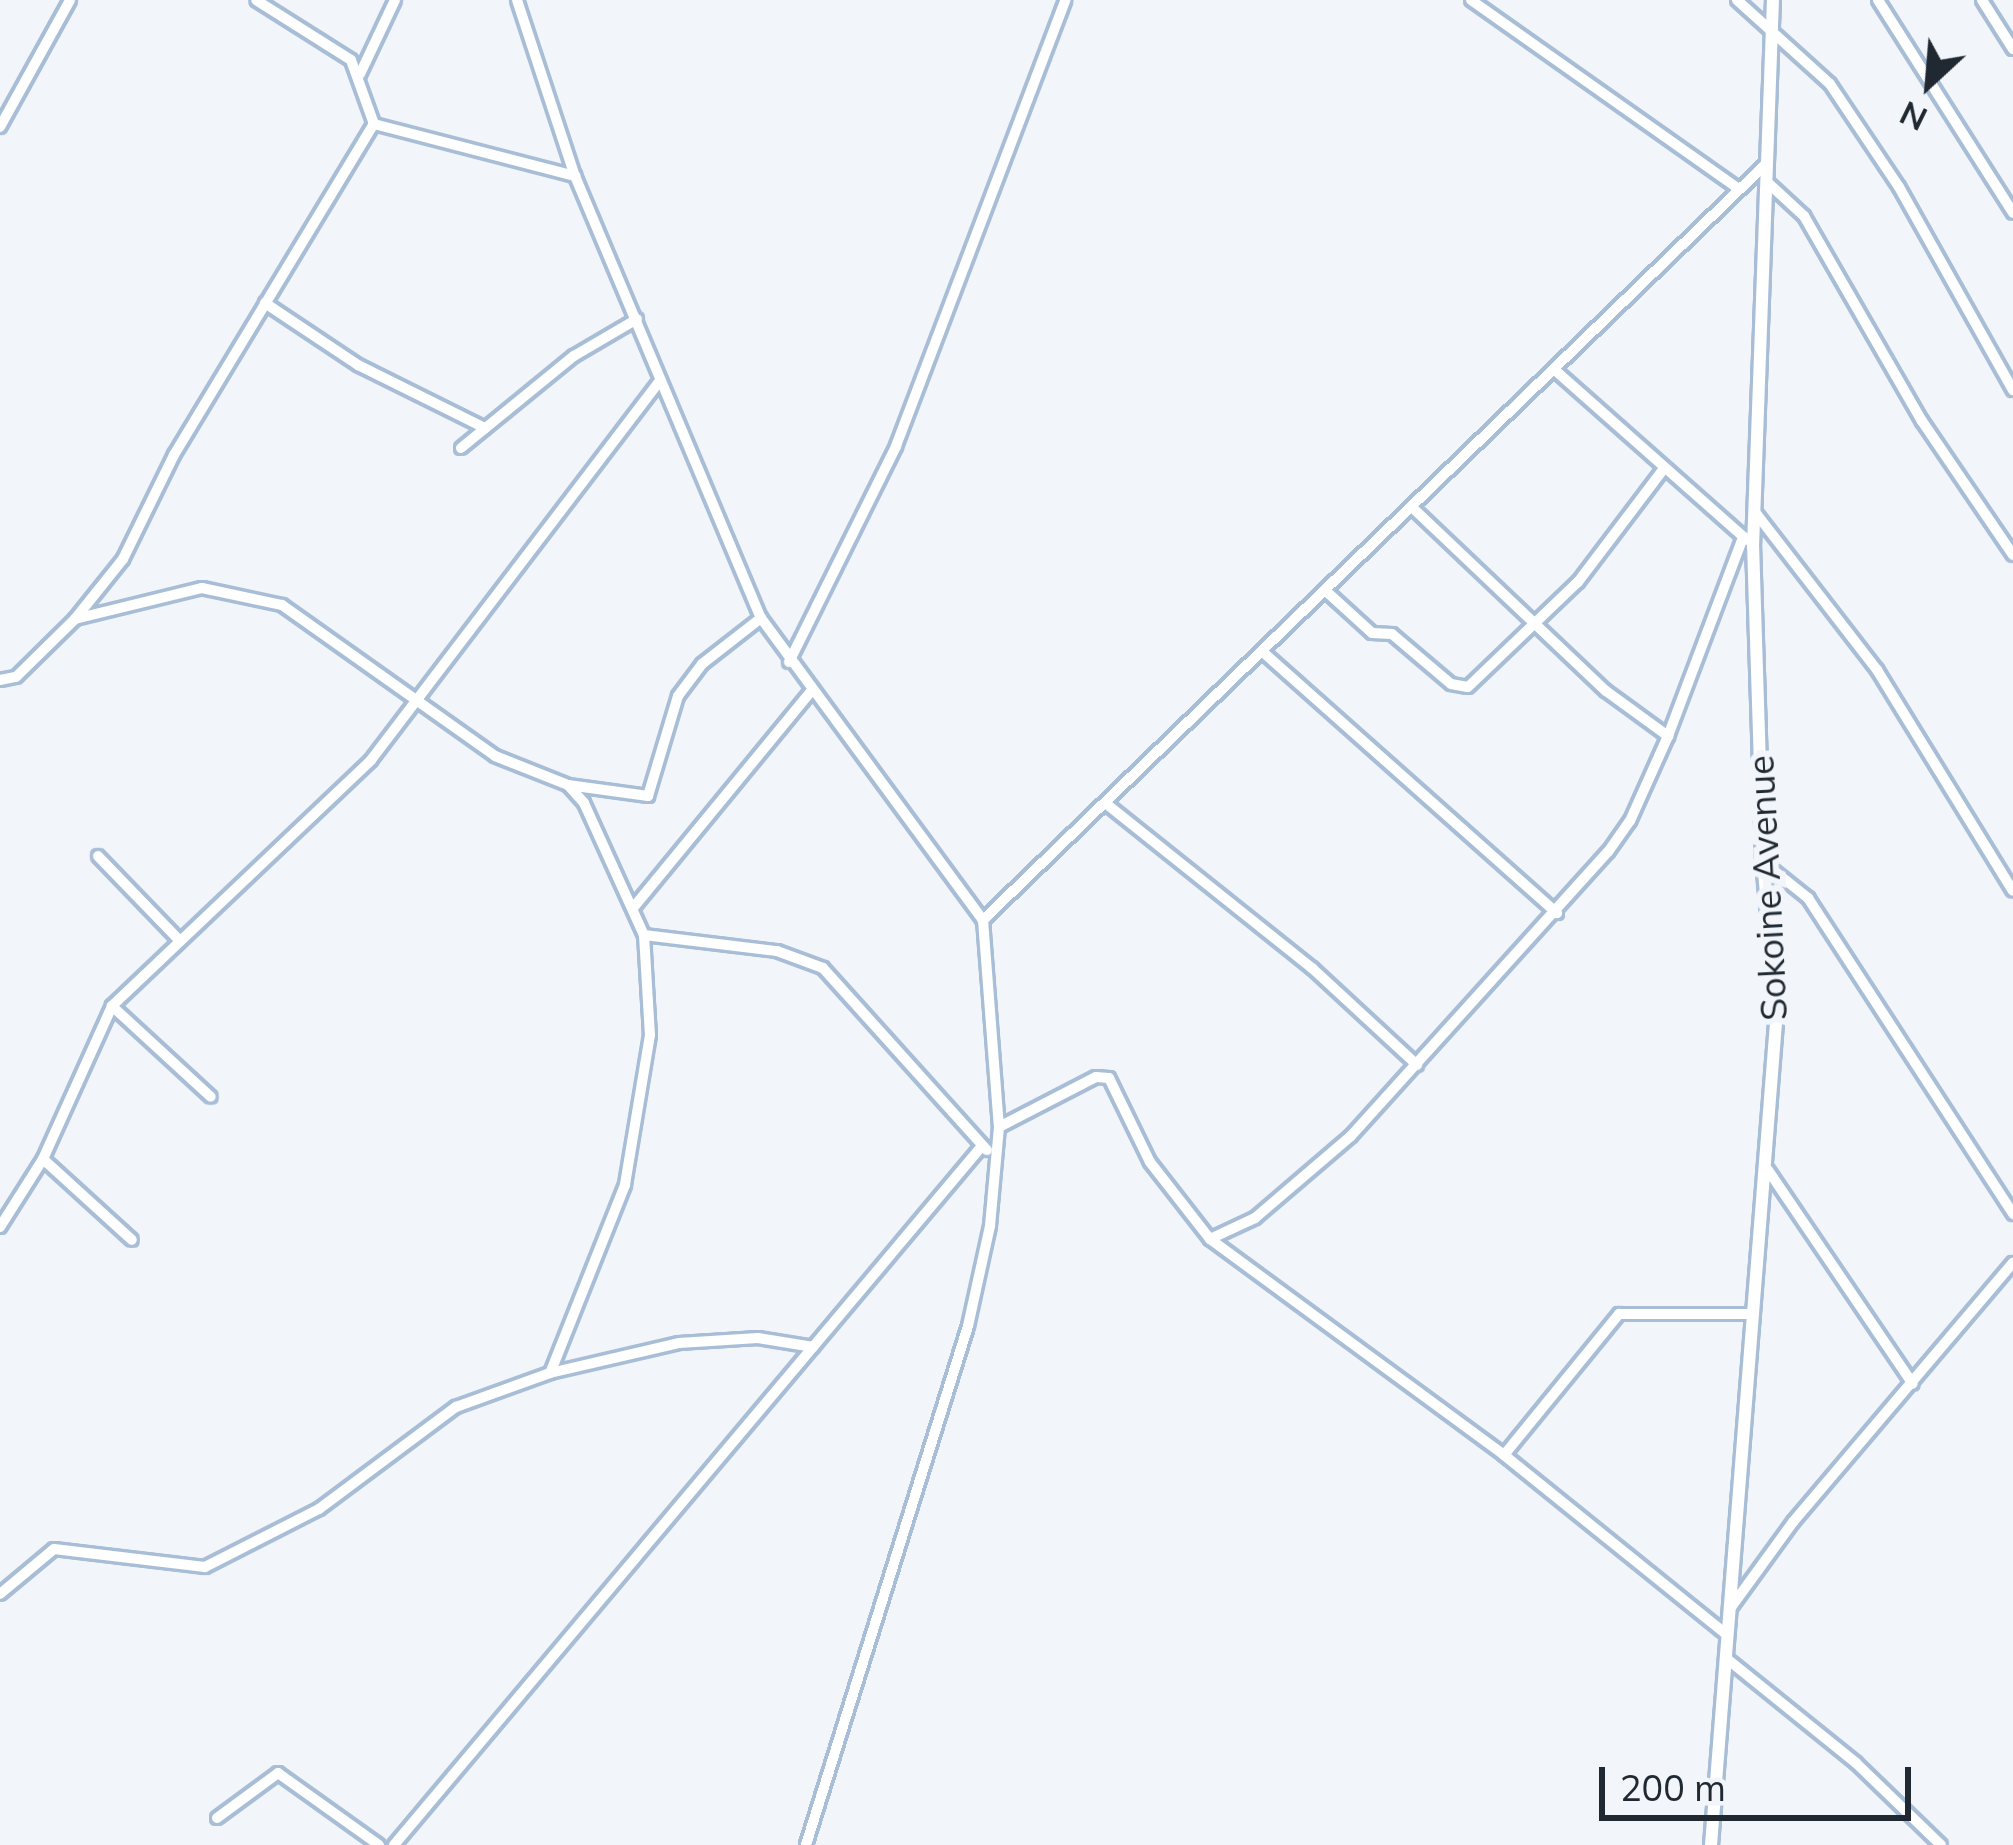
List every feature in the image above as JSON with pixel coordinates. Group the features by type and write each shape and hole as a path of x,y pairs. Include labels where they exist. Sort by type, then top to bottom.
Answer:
{"street":[{"path":"0,127 70,0"},
{"path":"0,680 16,677 75,619 140,531 174,455 374,124 360,74 338,48 256,0"},
{"path":"360,74 395,0"},
{"path":"520,0 575,176 761,618 983,920 999,1127 968,1326 806,1845"},
{"path":"789,662 896,446 1065,0"},
{"path":"1472,0 1738,188"},
{"path":"1737,0 1772,25 1830,83 1867,137 2013,390"},
{"name":"Sokoine Avenue","path":"1711,1845 1752,1315 1768,1169 1777,966 1763,862 1748,542 1755,512 1773,0"},
{"path":"1878,0 2013,213"},
{"path":"1982,0 2013,49"},
{"path":"374,124 575,176"},
{"path":"983,920 1109,806 1767,163"},
{"path":"1766,181 1804,216 1922,421 2013,555"},
{"path":"265,303 358,365 485,428"},
{"path":"461,448 574,356 637,319"},
{"path":"1210,1238 1285,1195 1417,1065 1557,913 1630,821 1748,542 1662,471 1556,370"},
{"path":"0,1227 43,1159 112,1006 337,797 660,381"},
{"path":"1327,592 1372,633 1398,637 1460,688 1579,582 1662,471"},
{"path":"1415,510 1533,625 1668,736"},
{"path":"1755,512 1877,670 2013,891"},
{"path":"75,619 167,592 242,591 282,605 496,756 568,785 647,796 678,696 702,664 761,618"},
{"path":"1264,653 1557,913"},
{"path":"634,908 811,691"},
{"path":"550,1373 604,1246 638,1134 650,1035 644,935 598,826 568,785"},
{"path":"1109,806 1312,968 1417,1065"},
{"path":"98,856 180,941"},
{"path":"1763,862 1808,898 2013,1214"},
{"path":"644,935 777,951 823,968 996,1156"},
{"path":"112,1006 211,1097"},
{"path":"999,1127 1096,1077 1109,1078 1150,1162 1210,1238 1504,1455 1727,1635"},
{"path":"394,1845 982,1146"},
{"path":"43,1159 132,1240"},
{"path":"1768,1169 1913,1384"},
{"path":"1732,1606 1793,1522 2013,1263"},
{"path":"1504,1455 1619,1314 1752,1315"},
{"path":"0,1594 54,1549 205,1567 319,1509 457,1407 550,1373 679,1343 758,1339 813,1347"},
{"path":"1726,1658 1856,1763 1941,1845"},
{"path":"217,1818 278,1773 379,1845"}]}
